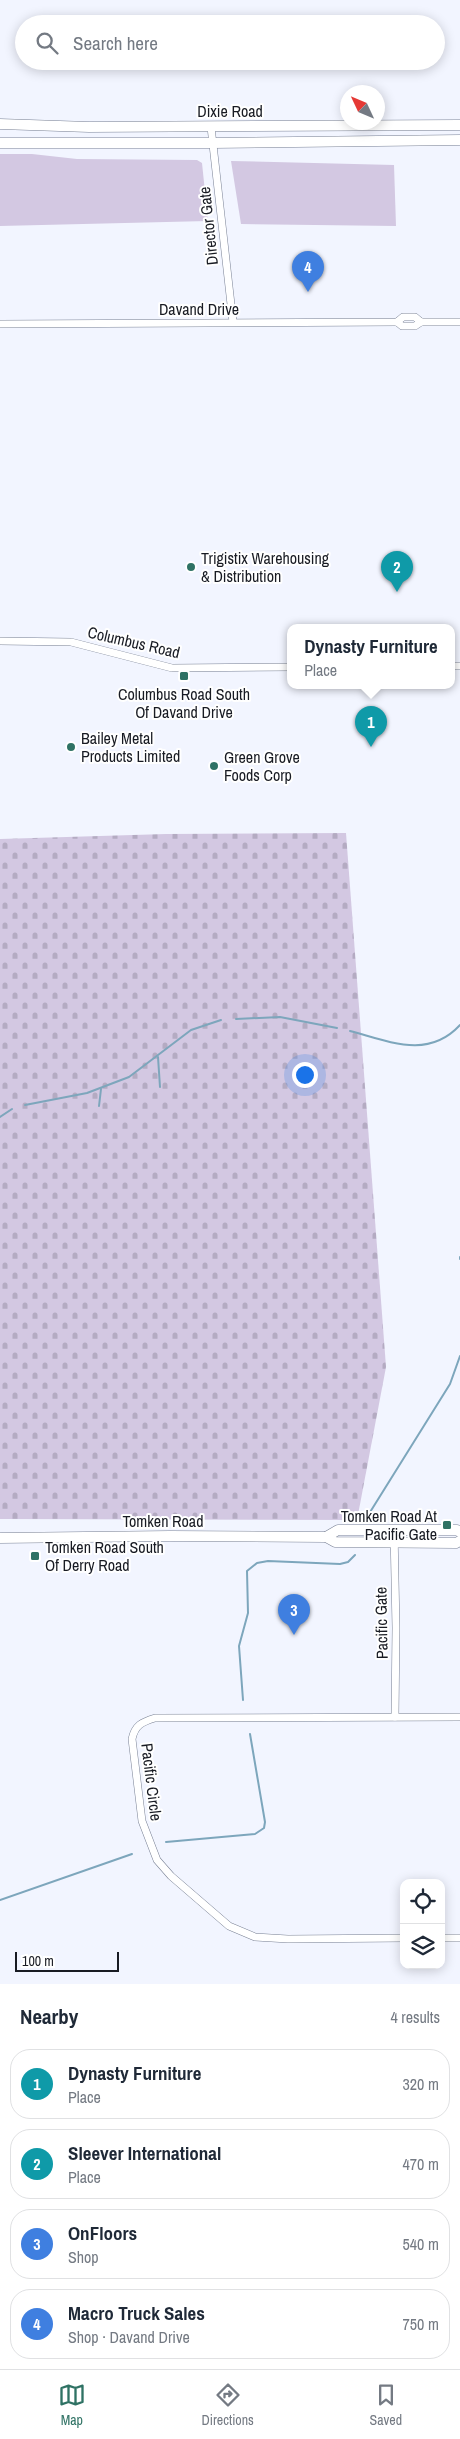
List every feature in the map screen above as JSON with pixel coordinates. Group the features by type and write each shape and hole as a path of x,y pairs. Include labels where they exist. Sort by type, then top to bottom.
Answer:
{"main road":[{"name":"Dixie Road","path":"0,124 211,127 460,125"},
{"name":"Dixie Road","path":"0,143 460,140"},
{"name":"Tomken Road","path":"326,1538 338,1530 457,1530 460,1532"},
{"name":"Tomken Road","path":"0,1538 170,1536 326,1538 335,1542 456,1543 460,1541"}],"street":[{"name":"Director Gate","path":"211,127 233,322"},
{"name":"Davand Drive","path":"0,324 397,322 403,317 415,317 421,322 460,322"},
{"name":"Columbus Road","path":"0,641 71,642 172,668 287,667"},
{"name":"Pacific Gate","path":"394,1530 395,1717"},
{"name":"Pacific Circle","path":"400,1938 288,1939 255,1937 229,1926 171,1876 157,1860 142,1821 132,1739 134,1730 142,1722 155,1718 460,1717"},
{"path":"445,1938 460,1938"}],"green space":[{"path":"0,154 32,154 77,159 197,160 202,163 208,221 0,226"},
{"path":"231,161 394,165 396,226 241,224"},
{"path":"346,833 386,1367 357,1520 0,1519 0,839 166,834"}],"waterway":[{"path":"236,1019 280,1017 337,1028"},
{"path":"25,1105 87,1093 129,1077 191,1030 221,1020"},
{"path":"350,1031 393,1043 421,1045 435,1042 448,1036 460,1025"},
{"path":"158,1057 160,1087"},
{"path":"99,1106 101,1089"},
{"path":"0,1117 12,1109"},
{"path":"367,1517 450,1384 460,1356"},
{"path":"243,1700 239,1646 248,1613 247,1571 257,1563 268,1561 340,1564 348,1562 355,1555"},
{"path":"166,1842 255,1834 264,1828 265,1822 250,1734"},
{"path":"0,1900 132,1854"}],"place":[{"name":"Macro Truck Sales","path":"308,292"},
{"name":"Trigistix Warehousing & Distribution","path":"191,567"},
{"name":"Sleever International","path":"397,592"},
{"name":"Columbus Road South Of Davand Drive","path":"184,676"},
{"name":"Bailey Metal Products Limited","path":"71,747"},
{"name":"Dynasty Furniture","path":"371,747"},
{"name":"Green Grove Foods Corp","path":"214,766"},
{"name":"Tomken Road At Pacific Gate","path":"447,1525"},
{"name":"Tomken Road South Of Derry Road","path":"35,1556"},
{"name":"OnFloors","path":"294,1635"}]}
